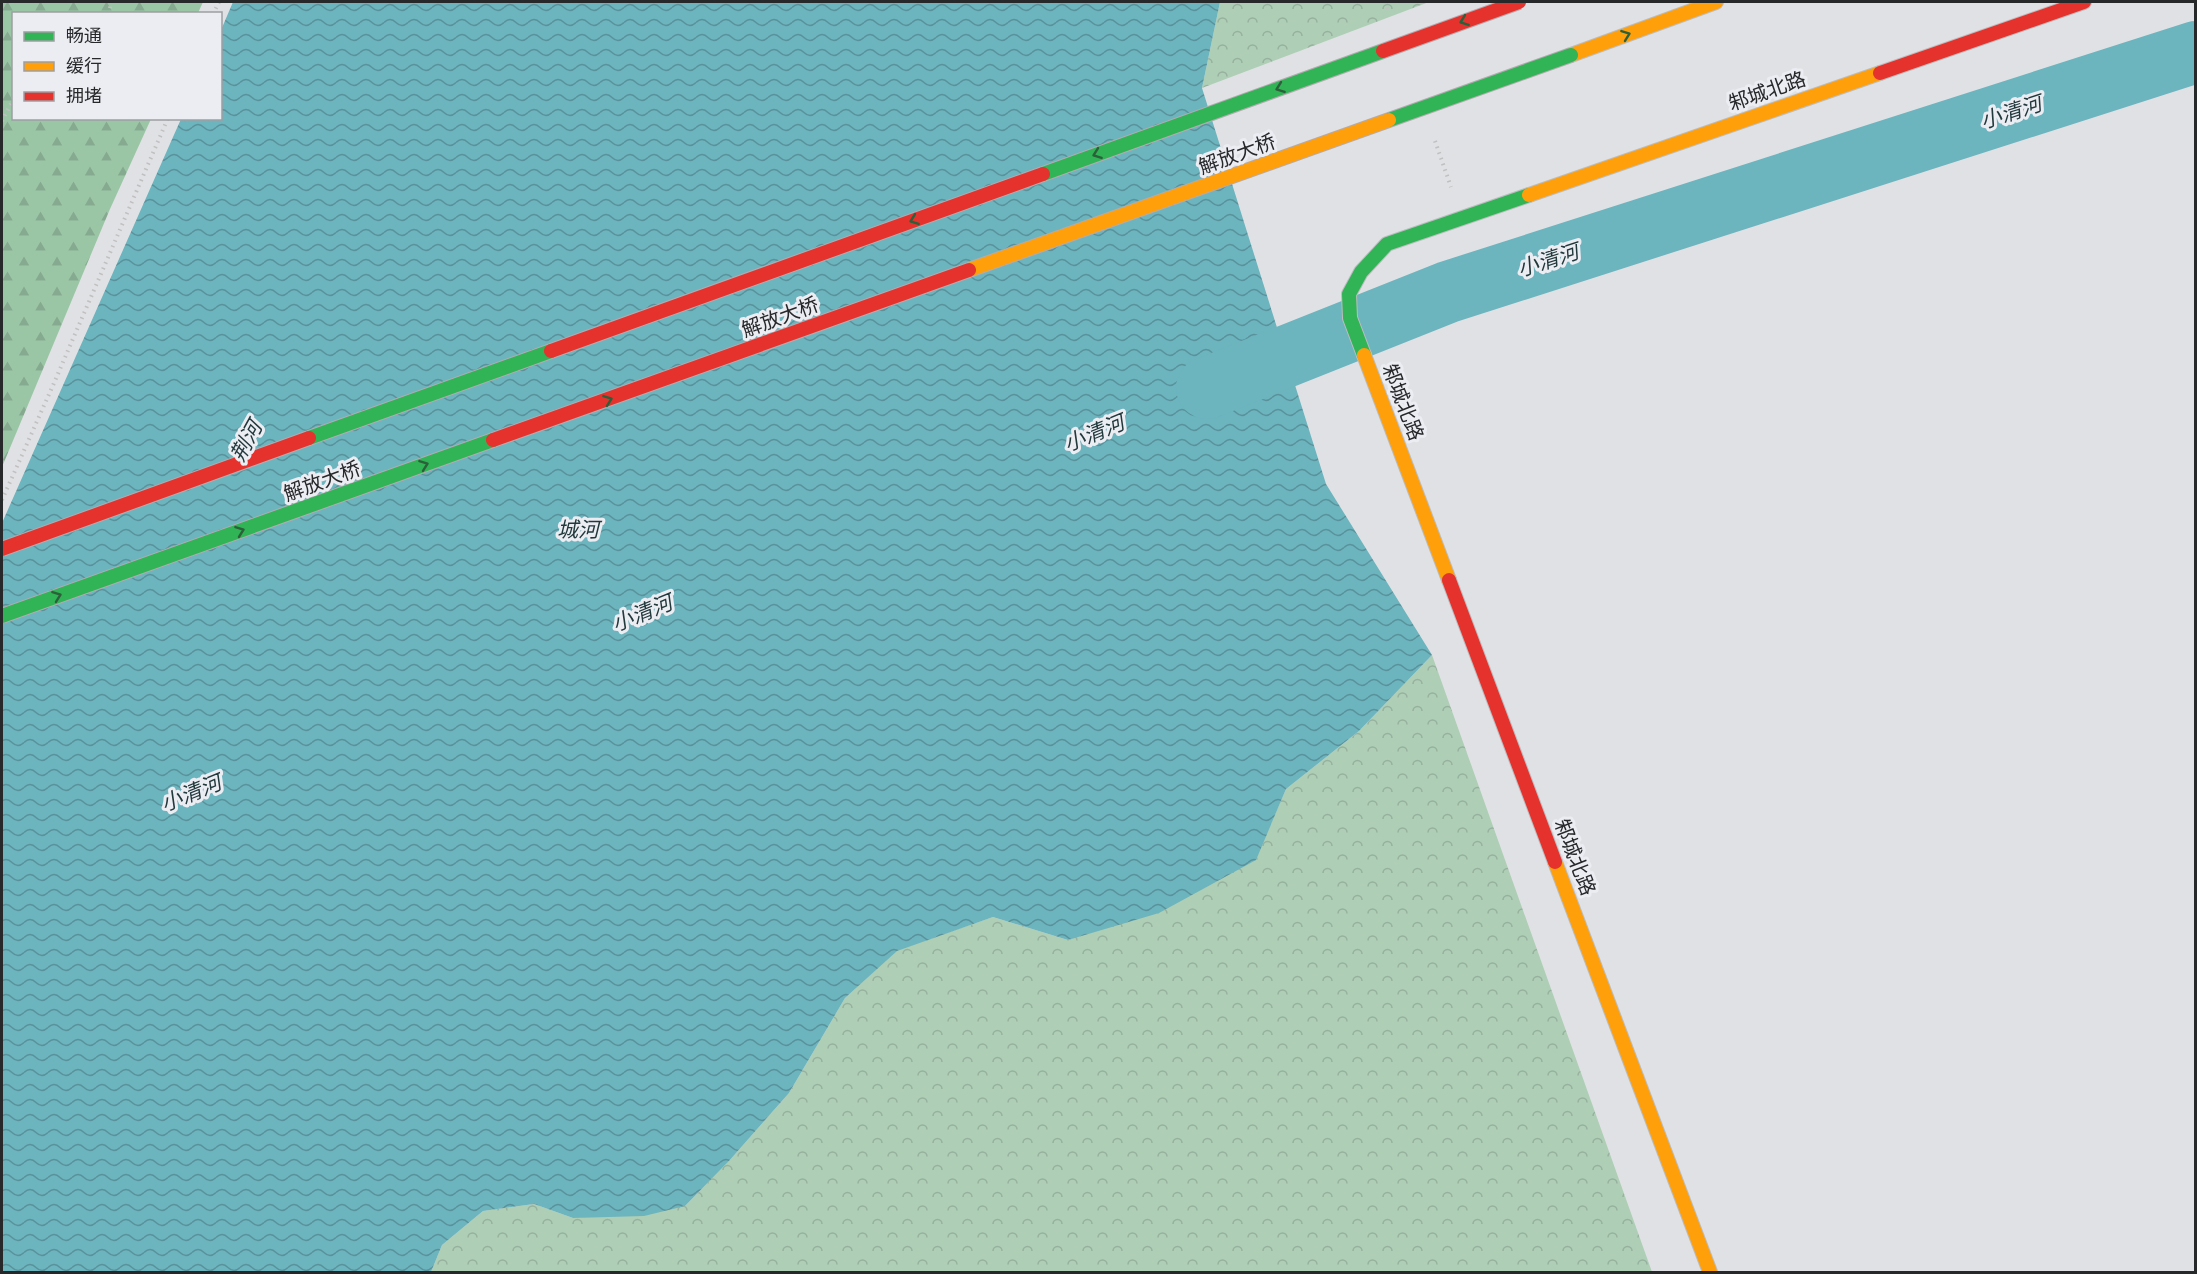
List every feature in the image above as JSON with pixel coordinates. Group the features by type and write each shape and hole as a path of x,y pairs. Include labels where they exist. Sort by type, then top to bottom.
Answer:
{"main road":[{"path":"2,549 1519,2"},
{"name":"解放大桥","path":"2,616 1571,56 1716,2"},
{"name":"邾城北路","path":"1710,1272 1350,318 1349,294 1361,272 1387,244 2084,2"}],"path":[{"path":"2,121 12,102"},
{"path":"2,500 167,120"}],"green space":[{"path":"2,2 203,2 198,12 12,12 12,120 151,120 110,209 2,467"},
{"path":"1220,2 1429,2 1202,88"},
{"path":"1432,655 1652,1272 431,1272 442,1245 483,1211 534,1204 573,1218 685,1206 729,1161 789,1093 845,998 897,950 993,917 1068,940 1255,860 1286,789 1359,731"}],"water":[{"name":"城河","path":"233,2 1220,2 1202,88 1326,484 1432,655 1359,731 1286,789 1256,860 1159,913 1068,940 993,917 897,951 845,998 789,1093 729,1161 685,1206 644,1216 573,1218 534,1204 483,1211 442,1245 431,1272 2,1272 2,523 181,120 222,120 222,28"}],"waterway":[{"name":"小清河","path":"1207,388 1448,292 2196,52"}],"traffic: fast":[{"path":"1043,174 1383,51"},
{"path":"1389,120 1571,55"},
{"path":"1364,355 1350,318 1349,294 1361,272 1387,244 1529,195"},
{"path":"309,438 551,351"},
{"path":"2,616 493,440"}],"traffic: slow":[{"path":"1571,55 1716,2"},
{"path":"1529,195 1880,73"},
{"path":"969,270 1389,120"},
{"path":"1364,355 1449,580"},
{"path":"1555,862 1710,1272"}],"traffic: jam":[{"path":"1383,51 1519,2"},
{"path":"1880,73 2084,2"},
{"path":"551,351 1043,174"},
{"path":"493,440 969,270"},
{"path":"2,549 309,438"},
{"path":"1449,580 1555,862"}],"water label":[{"name":"荆河","path":"246,441"}]}
